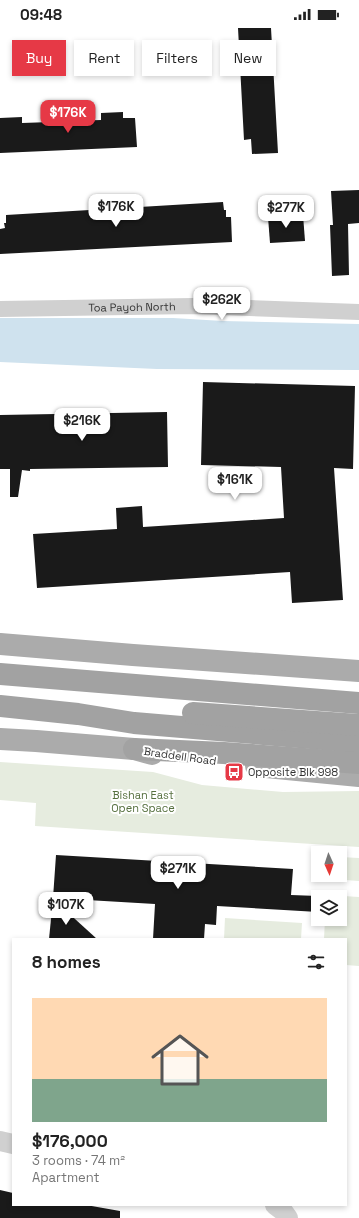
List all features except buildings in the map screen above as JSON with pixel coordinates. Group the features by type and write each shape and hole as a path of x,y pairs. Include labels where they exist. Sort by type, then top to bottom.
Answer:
{"highway":[{"path":"0,674 359,703"},
{"path":"0,706 134,723 359,742"},
{"path":"96,717 131,708 359,725"},
{"path":"134,749 224,753 359,763"}],"main road":[{"path":"0,644 359,671"},
{"name":"Braddell Road","path":"0,739 134,749 153,754 188,759 359,776"}],"street":[{"name":"Toa Payoh North","path":"0,309 193,306 359,312"},
{"path":"0,1141 12,1144"},
{"path":"276,1206 288,1218"}],"green space":[{"name":"Bishan East Open Space","path":"0,762 153,772 202,785 283,792 359,791 359,847 35,826 36,803 0,800"},
{"path":"347,857 359,858 359,881 347,880"},
{"path":"347,896 359,897 359,966 347,965 347,938 324,938 325,926 347,926"},
{"path":"225,918 302,923 301,938 224,938"}],"water":[{"path":"0,318 173,318 223,321 359,324 359,370 157,369 0,362"}],"place":[{"name":"Opposite Blk 998","path":"234,772"}]}
